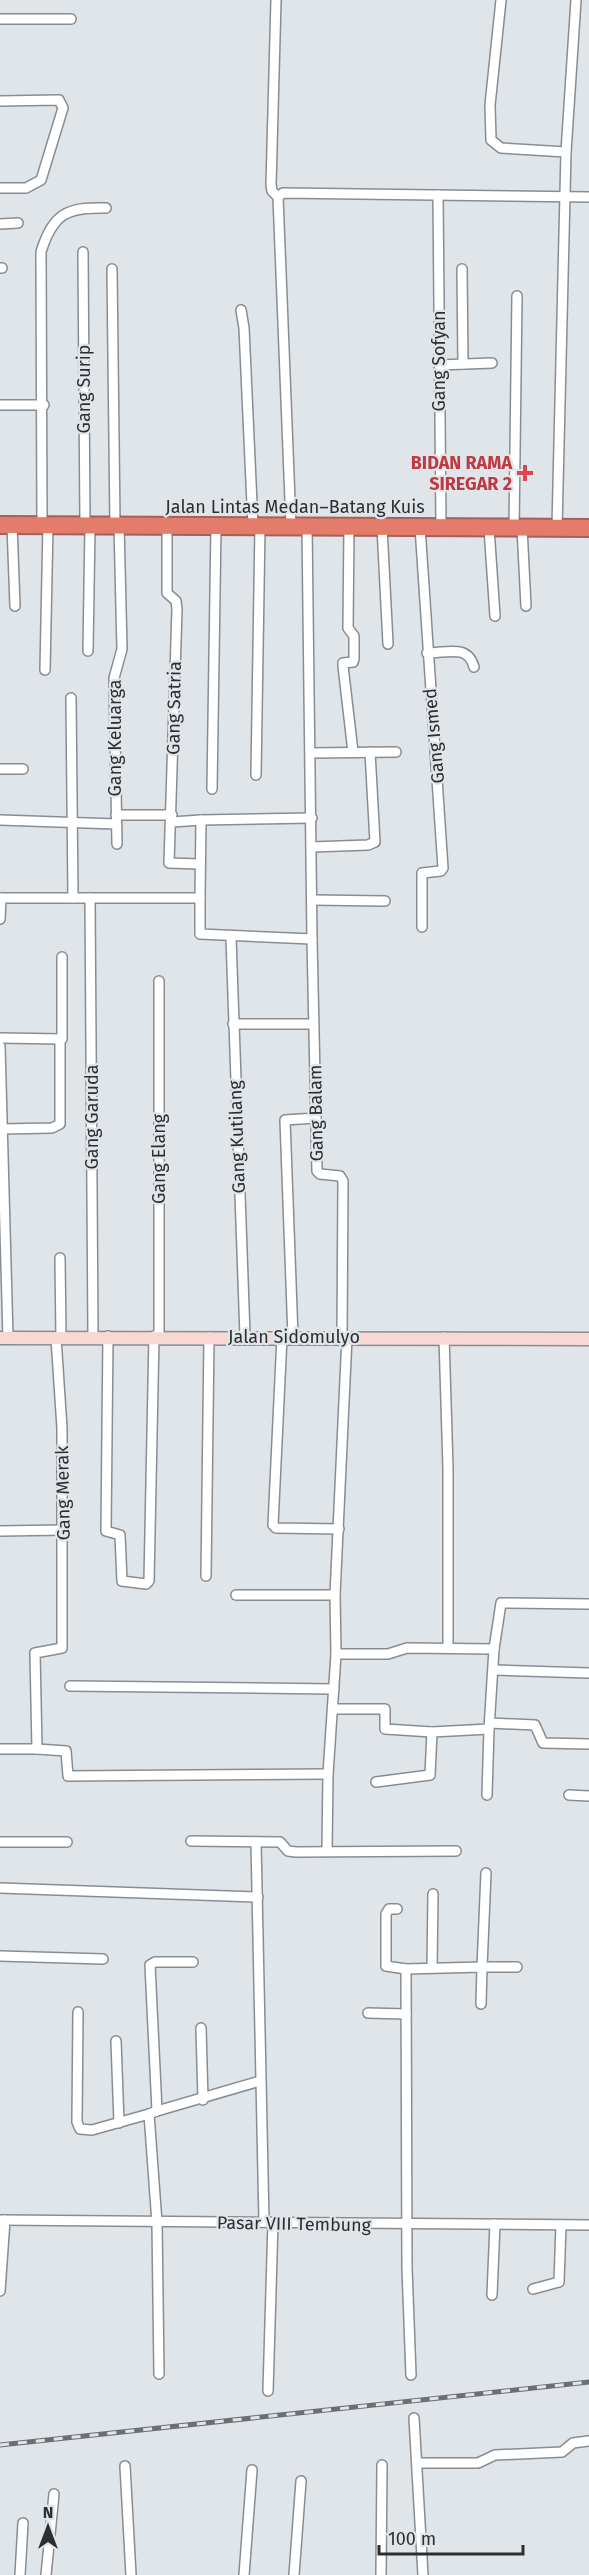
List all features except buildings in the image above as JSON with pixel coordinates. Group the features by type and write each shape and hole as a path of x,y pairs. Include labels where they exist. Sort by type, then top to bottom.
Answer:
{"highway":[{"name":"Jalan Lintas Medan–Batang Kuis","path":"6,525 589,528"}],"street":[{"name":"Gang Balam","path":"276,0 271,185 272,191 278,197 311,753 313,1024 318,1173 340,1176 343,1181 345,1336"},
{"path":"501,0 490,105 491,140 501,148 566,152"},
{"path":"557,528 566,152 576,0"},
{"path":"0,19 71,19"},
{"path":"0,100 59,100 63,108 41,180 32,187 0,188"},
{"path":"278,197 283,193 589,197"},
{"name":"Gang Sofyan","path":"438,195 441,527"},
{"path":"45,670 44,405 41,299 43,244 67,211 74,208 106,208"},
{"path":"0,224 18,224"},
{"name":"Gang Surip","path":"83,252 88,651"},
{"name":"Gang Keluarga","path":"112,269 122,649 114,678 117,844"},
{"path":"462,269 463,364"},
{"path":"517,296 518,528 526,606"},
{"path":"241,310 256,526 256,775"},
{"path":"439,365 492,363"},
{"path":"0,405 44,405"},
{"path":"6,525 15,606"},
{"name":"Gang Satria","path":"167,525 167,593 176,602 177,609 170,863 200,864"},
{"path":"212,789 216,526"},
{"path":"349,527 348,627 354,636 354,659 353,662 344,663 343,666 353,752"},
{"path":"382,527 388,644"},
{"name":"Gang Ismed","path":"420,527 443,868 441,871 422,873 422,927"},
{"path":"489,528 495,616"},
{"path":"427,653 466,652 471,656 474,667"},
{"path":"71,698 73,898"},
{"path":"312,847 368,845 375,842 370,752"},
{"path":"311,753 396,752"},
{"path":"0,769 23,769"},
{"path":"0,820 72,824 116,820 312,819"},
{"path":"201,820 199,934 231,938 312,939"},
{"path":"0,919 0,898 200,898"},
{"name":"Gang Garuda","path":"90,898 93,1336"},
{"path":"312,900 385,901"},
{"name":"Gang Kutilang","path":"231,938 232,1024 245,1336"},
{"path":"1,1129 52,1128 60,1124 62,957"},
{"name":"Gang Elang","path":"108,1336 106,1531 120,1535 122,1581 148,1583 157,1336 159,981"},
{"path":"232,1024 313,1024"},
{"path":"0,1038 60,1040"},
{"path":"0,1046 4,1338"},
{"path":"316,1118 285,1120 287,1337 273,1525 276,1528 339,1529"},
{"name":"Gang Merak","path":"37,1749 35,1653 62,1648 64,1530 58,1338 60,1258"},
{"path":"206,1576 209,1336"},
{"path":"327,1851 328,1774 336,1654 334,1595 339,1529 345,1336"},
{"name":"Jalan Sidomulyo","path":"4,1338 345,1336 589,1339"},
{"path":"444,1337 448,1468 448,1648"},
{"path":"0,1531 64,1530"},
{"path":"236,1595 334,1595"},
{"path":"487,1795 494,1648 501,1603 589,1604"},
{"path":"336,1654 388,1654 407,1648 494,1648"},
{"path":"494,1670 589,1673"},
{"path":"70,1686 334,1689"},
{"path":"333,1709 385,1709 385,1730 432,1732 489,1726 535,1725 543,1743 589,1744"},
{"path":"376,1782 430,1775 432,1732"},
{"path":"0,1749 66,1751 68,1776 328,1774"},
{"path":"570,1796 589,1796"},
{"path":"191,1841 280,1842 288,1851 456,1851"},
{"path":"0,1842 68,1842"},
{"path":"256,1842 260,2080 268,2222 268,2391"},
{"path":"481,2004 486,1873"},
{"path":"0,1888 258,1897"},
{"path":"432,1968 433,1894"},
{"path":"397,1909 389,1909 386,1914 386,1964 390,1968 517,1967"},
{"path":"0,1956 103,1959"},
{"path":"159,2374 150,1965 155,1962 193,1962"},
{"path":"406,1969 407,2225 411,2375"},
{"path":"78,2012 76,2122 80,2129 92,2130 119,2123 203,2100 260,2080"},
{"path":"368,2013 406,2014"},
{"path":"201,2028 203,2100"},
{"path":"116,2041 119,2123"},
{"path":"0,2290 2,2220"},
{"name":"Pasar VIII Tembung","path":"2,2220 589,2225"},
{"path":"492,2295 495,2224"},
{"path":"533,2289 559,2282 561,2225"},
{"path":"414,2418 423,2575"},
{"path":"418,2463 478,2463 495,2455 562,2452 573,2443 588,2441"},
{"path":"381,2575 382,2464"},
{"path":"125,2466 131,2575"},
{"path":"244,2575 252,2470"},
{"path":"294,2575 301,2481"},
{"path":"46,2575 54,2494"},
{"path":"20,2575 23,2523"}],"railway":[{"path":"0,2445 589,2382"}],"place":[{"name":"BIDAN RAMA SIREGAR 2","path":"525,473"}]}
